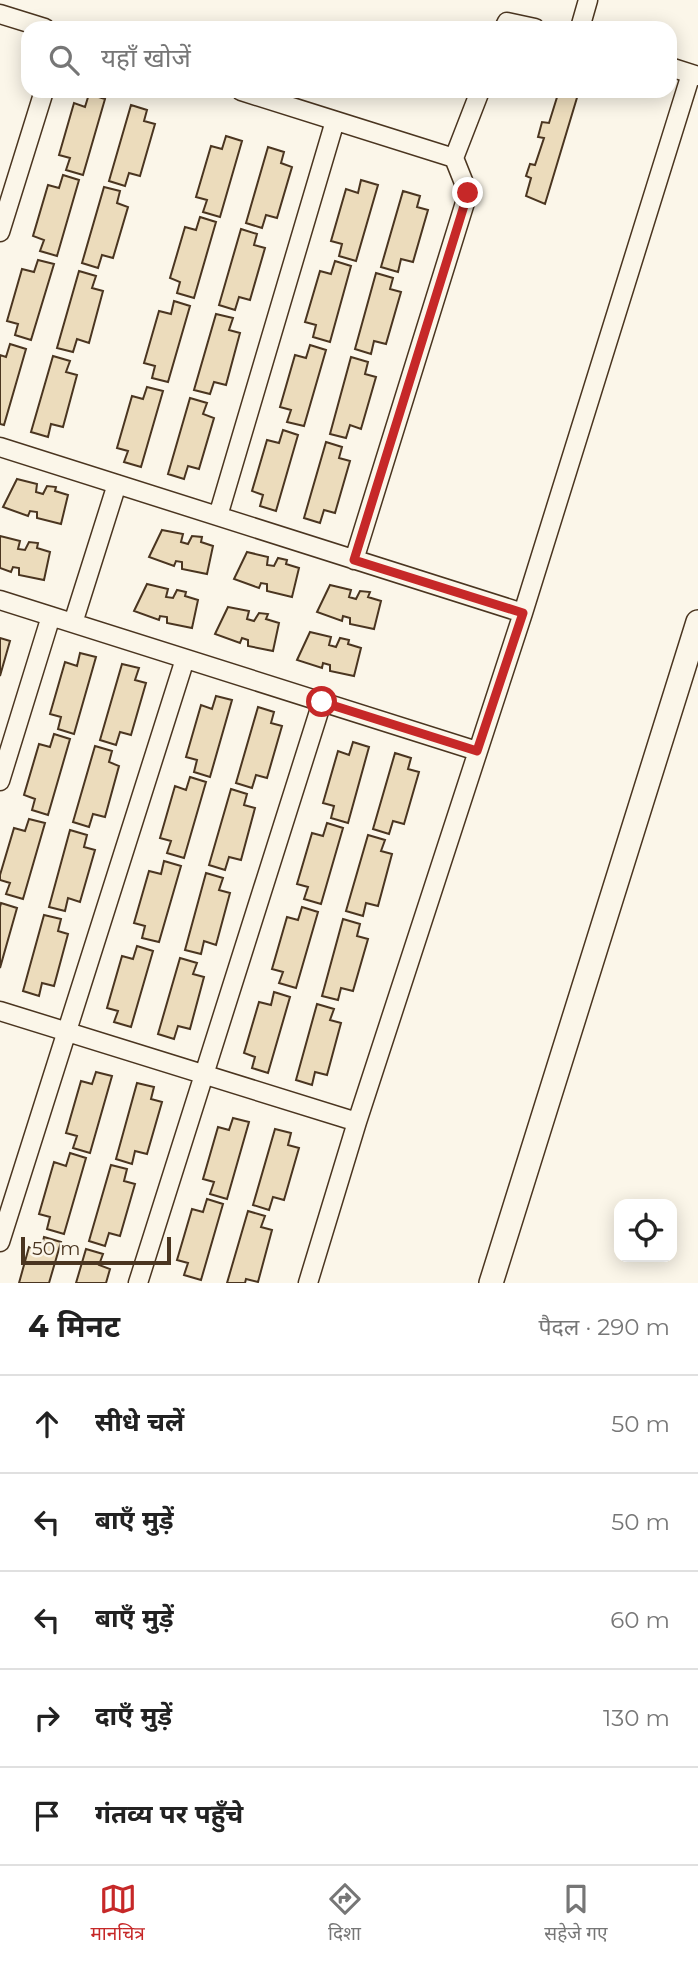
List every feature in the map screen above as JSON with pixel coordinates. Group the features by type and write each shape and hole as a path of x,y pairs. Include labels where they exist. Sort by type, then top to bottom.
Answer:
{"street":[{"path":"582,21 589,0"},
{"path":"0,14 22,21"},
{"path":"308,1283 357,1122 694,75 677,69"},
{"path":"0,232 42,98"},
{"path":"263,98 454,158"},
{"path":"354,560 468,193 454,158 477,98"},
{"path":"218,516 335,121"},
{"path":"0,447 523,613"},
{"path":"73,623 117,484"},
{"path":"0,600 477,751"},
{"path":"0,781 51,616"},
{"path":"491,1283 698,621"},
{"path":"0,1242 186,659"},
{"path":"507,1283 698,672"},
{"path":"138,1283 322,702"},
{"path":"0,1011 357,1122"}],"building":[{"path":"88,98 105,99 83,175 66,170 70,158 59,155 74,103 85,107"},
{"path":"557,98 577,98 545,204 526,196 531,178 526,176 530,164 535,165 544,138 538,137 542,122 549,123"},
{"path":"131,105 147,110 144,121 155,124 140,176 129,173 125,186 109,181"},
{"path":"226,136 242,141 220,217 203,212 207,200 196,197 211,146 222,149"},
{"path":"268,147 284,152 281,163 292,167 277,218 266,215 262,228 246,223"},
{"path":"63,175 79,180 57,256 40,251 44,240 33,236 48,185 59,188"},
{"path":"361,180 378,185 356,261 339,256 342,244 331,241 346,189 358,193"},
{"path":"104,187 120,191 117,203 128,207 113,258 102,255 98,268 82,263"},
{"path":"403,191 420,196 417,207 428,210 413,262 401,259 398,272 381,267"},
{"path":"200,217 216,222 194,298 177,293 180,282 170,278 185,227 196,230"},
{"path":"241,229 257,234 254,245 265,248 250,300 239,297 235,310 219,305"},
{"path":"38,260 54,264 31,340 15,335 18,324 7,321 22,269 34,272"},
{"path":"335,261 351,266 330,342 313,337 316,325 305,322 320,271 331,274"},
{"path":"79,271 96,276 92,288 103,291 89,343 77,339 73,352 57,348"},
{"path":"376,273 393,278 390,289 401,292 386,344 374,341 371,354 355,349"},
{"path":"174,301 190,306 168,382 152,378 155,366 144,363 159,311 171,314"},
{"path":"216,314 233,318 229,330 240,333 226,385 214,382 210,394 194,390"},
{"path":"10,344 26,349 4,425 0,424 0,355 6,357"},
{"path":"310,345 326,350 304,426 287,422 291,410 280,407 295,355 306,358"},
{"path":"53,356 70,361 66,372 77,375 63,427 51,424 48,437 31,432"},
{"path":"351,357 368,362 365,374 376,377 361,429 350,425 346,438 330,434"},
{"path":"147,387 163,391 141,467 124,462 128,451 117,448 132,396 143,399"},
{"path":"190,398 207,403 203,414 214,418 199,469 188,466 184,479 168,474"},
{"path":"283,430 298,435 276,511 260,506 263,495 252,491 267,440 279,443"},
{"path":"326,442 342,447 339,458 350,461 335,513 324,510 320,523 304,518"},
{"path":"17,479 37,484 36,492 43,494 47,486 56,487 55,491 68,495 61,524 37,518 37,512 30,511 28,516 3,507"},
{"path":"162,530 183,534 181,542 188,544 192,536 202,537 201,542 213,546 207,574 182,569 182,562 176,561 174,566 149,557"},
{"path":"0,536 20,541 18,549 25,550 29,542 38,543 37,548 50,552 44,580 19,575 19,568 13,567 11,572 0,568"},
{"path":"247,552 268,557 267,565 274,566 278,558 299,568 292,597 267,591 267,584 261,583 259,588 234,579"},
{"path":"147,584 168,589 166,597 173,598 177,590 198,600 192,628 167,623 167,617 160,616 159,620 134,611"},
{"path":"330,585 351,590 349,597 356,599 360,591 370,592 368,597 381,601 374,629 350,624 350,618 343,616 342,621 317,612"},
{"path":"228,607 249,611 247,619 254,621 259,613 268,614 266,619 279,623 273,651 248,646 248,640 242,638 240,643 215,634"},
{"path":"310,632 331,637 329,645 336,647 340,638 361,648 354,676 330,671 330,665 323,663 322,668 297,660"},
{"path":"0,638 10,641 0,676"},
{"path":"80,653 96,657 74,734 58,729 61,717 50,714 65,662 77,666"},
{"path":"122,664 139,668 135,680 146,683 131,735 120,732 116,745 100,740"},
{"path":"216,696 232,700 210,777 194,772 197,760 186,757 201,705 212,709"},
{"path":"258,707 274,712 271,723 282,726 267,778 256,775 252,788 236,783"},
{"path":"54,734 70,739 48,815 32,810 35,799 24,795 39,744 50,747"},
{"path":"353,742 369,747 348,823 331,818 334,806 323,803 338,751 349,755"},
{"path":"95,746 112,751 109,762 119,766 105,817 93,814 89,827 73,822"},
{"path":"395,753 411,758 408,769 419,772 404,824 393,821 389,834 373,829"},
{"path":"190,777 206,782 184,858 167,853 171,841 160,838 175,786 186,790"},
{"path":"231,789 247,794 244,805 255,808 241,860 229,857 225,870 209,865"},
{"path":"29,819 45,823 23,899 6,894 10,883 0,880 0,875 14,828 25,831"},
{"path":"327,823 343,828 321,904 304,899 308,887 297,884 312,833 323,836"},
{"path":"70,830 87,835 84,847 95,850 80,902 68,898 65,911 49,907"},
{"path":"368,835 385,840 381,851 392,854 378,906 366,903 363,916 346,911"},
{"path":"164,861 181,866 159,942 142,938 145,926 134,923 149,871 161,874"},
{"path":"206,873 223,878 219,890 230,893 216,945 204,941 201,954 185,950"},
{"path":"1,903 17,908 0,968 0,907"},
{"path":"302,907 318,912 296,988 279,983 283,972 272,969 287,917 298,920"},
{"path":"44,915 61,919 58,931 68,934 54,986 42,983 39,996 23,991"},
{"path":"343,919 360,924 357,936 368,939 353,991 341,988 338,1000 322,996"},
{"path":"137,946 153,951 131,1027 114,1022 118,1011 107,1008 122,956 133,959"},
{"path":"180,958 197,963 193,974 204,977 190,1029 178,1026 174,1039 158,1034"},
{"path":"274,992 290,997 268,1073 252,1068 255,1057 244,1053 259,1002 271,1005"},
{"path":"317,1004 334,1009 330,1020 341,1023 327,1075 315,1072 312,1085 296,1080"},
{"path":"96,1072 112,1076 90,1153 73,1148 77,1136 66,1133 81,1081 92,1084"},
{"path":"137,1083 154,1087 151,1099 162,1102 147,1154 135,1151 132,1164 116,1159"},
{"path":"233,1118 249,1122 227,1199 210,1194 214,1182 203,1179 218,1127 229,1130"},
{"path":"275,1129 291,1133 288,1145 299,1148 284,1200 273,1197 269,1210 253,1205"},
{"path":"70,1153 86,1158 64,1234 47,1229 50,1217 39,1214 54,1162 66,1166"},
{"path":"111,1165 127,1169 124,1181 135,1184 120,1236 109,1233 105,1246 89,1241"},
{"path":"207,1199 223,1204 201,1280 184,1275 188,1263 177,1260 192,1209 203,1212"},
{"path":"248,1211 265,1216 261,1227 272,1230 258,1282 246,1279 245,1283 227,1283"},
{"path":"44,1237 61,1242 49,1283 19,1283 29,1247 41,1250"},
{"path":"86,1249 103,1254 99,1265 110,1269 106,1283 76,1283"}],"route":[{"path":"322,702 477,751 523,613 354,560 468,193"}]}
